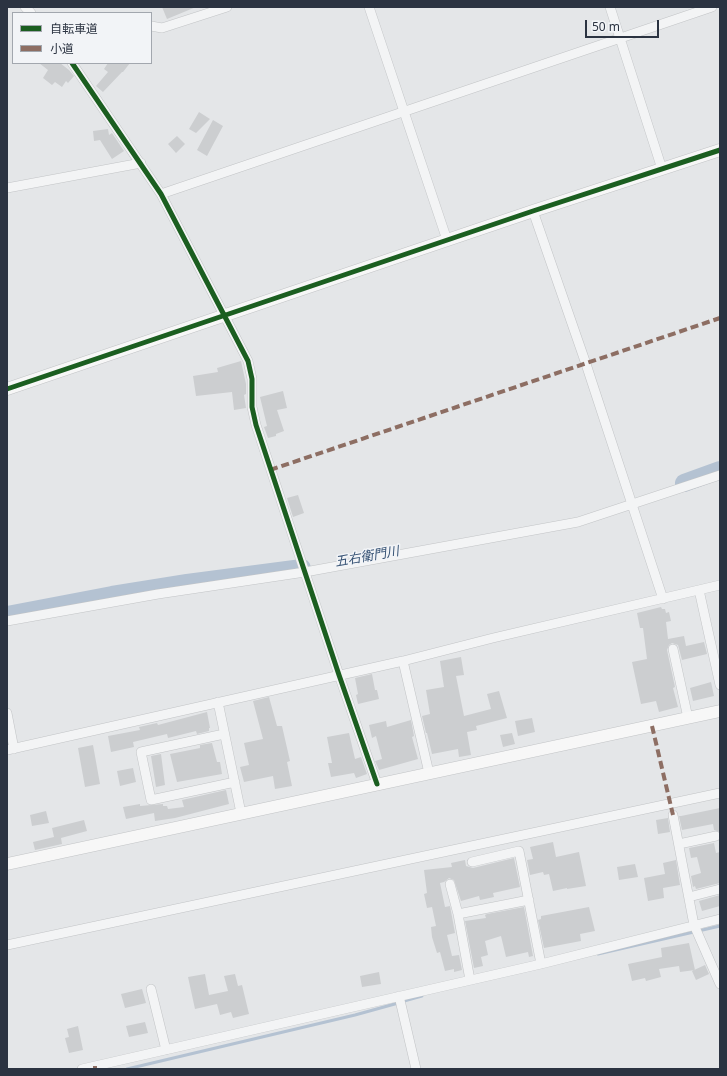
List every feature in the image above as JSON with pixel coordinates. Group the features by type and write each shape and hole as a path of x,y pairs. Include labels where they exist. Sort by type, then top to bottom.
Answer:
{"street":[{"path":"152,26 162,28 226,7"},
{"path":"369,7 447,240"},
{"path":"610,7 662,169"},
{"path":"161,194 712,7"},
{"path":"73,64 161,194 248,361 252,379 252,407 256,425 377,784"},
{"path":"7,389 533,211 720,150"},
{"path":"7,188 141,163"},
{"path":"533,211 586,364 663,599"},
{"path":"7,621 158,594 305,572 578,522 720,475"},
{"path":"7,713 10,750 403,661 493,638 720,585"},
{"path":"699,590 720,685"},
{"path":"673,649 688,718"},
{"path":"403,661 429,774"},
{"path":"218,702 242,813"},
{"path":"7,864 720,711"},
{"path":"224,734 141,752 142,759 152,800 235,782"},
{"path":"7,944 720,793"},
{"path":"673,815 694,925 720,983"},
{"path":"679,844 716,836"},
{"path":"472,862 519,851 541,964"},
{"path":"450,884 458,914 470,980"},
{"path":"689,897 720,889"},
{"path":"458,914 529,900"},
{"path":"82,1069 541,964 720,919"},
{"path":"151,989 166,1050"},
{"path":"399,996 416,1069"}],"building":[{"path":"162,7 196,7 167,19"},
{"path":"40,64 61,64 74,76 68,83 66,81 62,87 55,82 52,85 43,78 48,70"},
{"path":"107,64 129,64 103,92 96,86 108,72 104,69"},
{"path":"199,112 210,119 196,133 189,129"},
{"path":"213,120 223,126 207,156 197,150"},
{"path":"108,129 109,135 112,133 124,151 112,159 100,140 94,141 93,131"},
{"path":"177,136 185,144 176,153 168,144"},
{"path":"241,361 246,384 246,394 244,395 246,408 234,410 232,392 196,396 193,376 218,372 217,368"},
{"path":"283,391 287,408 277,410 284,431 276,434 276,436 268,438 264,427 267,426 260,397"},
{"path":"298,495 304,513 293,517 287,498"},
{"path":"661,607 662,609 665,609 666,613 669,612 671,621 666,622 668,639 684,636 686,646 704,642 707,654 682,660 678,645 672,643 669,645 667,650 675,687 673,688 678,707 659,712 656,701 641,704 632,662 647,659 643,628 640,628 637,613"},
{"path":"461,657 464,675 456,676 464,716 491,709 487,694 499,691 507,718 476,726 477,730 467,732 471,755 459,757 458,749 432,754 422,716 430,714 426,690 444,687 440,661"},
{"path":"372,674 375,690 377,690 379,699 358,704 355,678"},
{"path":"711,682 714,696 693,701 690,688"},
{"path":"269,697 277,726 282,726 290,761 287,762 292,786 275,789 273,776 244,782 240,767 249,765 244,743 263,739 253,701"},
{"path":"207,712 210,728 209,731 197,734 196,731 168,738 167,734 133,742 134,747 111,752 108,736 140,730 139,727 157,723 158,725"},
{"path":"532,718 535,732 518,736 515,721"},
{"path":"411,720 414,736 412,737 418,759 379,770 375,761 382,759 376,736 372,738 369,725 386,721 387,727"},
{"path":"349,733 355,759 361,757 367,774 356,778 354,773 331,777 328,763 332,763 327,737"},
{"path":"512,733 515,744 503,747 500,735"},
{"path":"212,743 217,762 220,762 222,774 177,782 170,754 200,748 200,745"},
{"path":"93,745 100,784 85,787 78,748"},
{"path":"161,754 165,785 156,787 151,756"},
{"path":"133,768 136,782 120,786 117,771"},
{"path":"226,790 229,804 175,818 155,821 154,813 126,819 123,807 140,804 140,806 163,804 163,806 167,806 168,809 184,807 182,800"},
{"path":"720,808 720,832 714,830 713,824 682,830 679,816"},
{"path":"46,811 49,823 32,826 30,815"},
{"path":"668,818 670,832 658,834 656,820"},
{"path":"84,820 87,831 61,838 62,844 35,850 33,842 54,837 52,828"},
{"path":"553,842 556,857 579,852 586,886 553,891 549,874 544,875 543,872 530,875 527,860 533,859 530,847"},
{"path":"714,843 716,853 720,852 720,883 696,889 695,886 693,887 691,876 701,873 697,857 691,858 689,848"},
{"path":"514,858 520,887 493,893 494,897 480,900 479,896 461,901 454,880 449,878 440,883 445,907 450,906 455,933 447,935 452,956 459,955 462,970 454,972 454,969 445,971 440,952 437,953 432,937 431,927 436,926 432,907 427,908 424,894 427,893 424,870 452,867 451,863 465,860 466,866 473,868"},
{"path":"676,860 680,885 663,888 664,898 648,901 644,878 665,874 663,863"},
{"path":"635,864 638,877 619,880 617,867"},
{"path":"720,895 720,906 702,911 699,901"},
{"path":"524,907 533,956 529,957 528,952 506,957 501,936 485,941 488,955 481,957 483,966 474,968 465,921 486,918 485,915 487,914"},
{"path":"589,907 595,931 580,934 581,941 544,948 538,920 541,919 541,916"},
{"path":"689,943 695,970 680,972 679,966 659,969 661,977 646,981 645,978 632,981 628,964 662,957 661,948"},
{"path":"705,965 709,974 696,980 692,971"},
{"path":"379,972 381,984 362,987 360,976"},
{"path":"205,974 209,995 228,991 224,976 235,974 238,986 242,985 249,1014 233,1018 231,1012 220,1015 217,1004 195,1009 188,977"},
{"path":"142,989 146,1003 125,1008 121,994"},
{"path":"145,1022 148,1033 129,1037 126,1026"},
{"path":"78,1026 83,1050 69,1053 65,1038 69,1037 67,1029"}],"waterway":[{"name":"五右衛門川","path":"684,483 720,470"},
{"name":"五右衛門川","path":"7,615 112,595 187,583 302,568"},
{"path":"598,954 720,926"},
{"path":"127,1069 355,1015 422,996"}],"marked path":[{"path":"270,470 720,318"},
{"path":"652,726 673,815"}],"cycle path":[{"path":"73,64 161,194 248,361 252,379 252,407 256,425 377,784"},
{"path":"7,389 533,211 720,150"}]}
